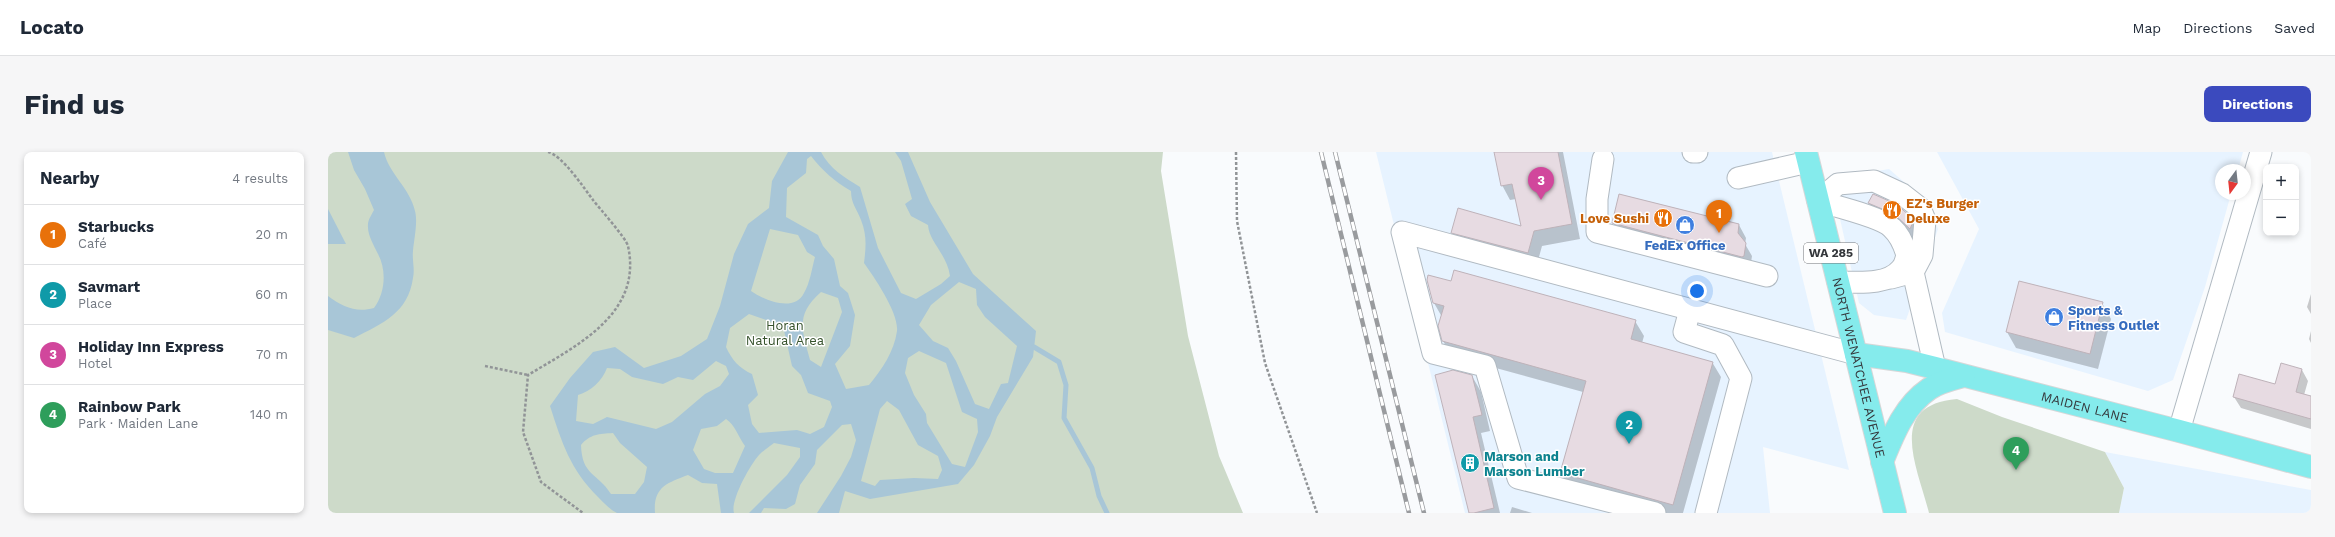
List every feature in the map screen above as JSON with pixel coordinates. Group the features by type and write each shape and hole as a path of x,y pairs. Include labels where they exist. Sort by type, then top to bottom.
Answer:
{"main road":[{"name":"NORTH WENATCHEE AVENUE","path":"1807,157 1895,513"},
{"name":"MAIDEN LANE","path":"1856,354 1907,361 1936,368 2179,431 2311,468"},
{"path":"1882,462 1896,429 1919,398 1930,388 1964,376"}],"street":[{"path":"2179,431 2261,152"},
{"path":"1738,178 1807,157"},
{"path":"1603,159 1597,198 1597,232 1767,276"},
{"path":"1818,201 1838,184 1874,181 1902,194 1920,208 1925,220 1922,255 1913,272 1936,368"},
{"path":"1818,201 1855,211 1891,226 1902,240 1908,255 1902,269 1891,278"},
{"path":"1655,513 1518,478 1485,366 1433,353 1402,232 1856,354"},
{"path":"1838,282 1865,283 1913,272"},
{"path":"1690,310 1684,332 1722,344 1741,378 1706,513"}],"path":[{"path":"485,366 528,375 599,330 619,306 629,275 628,245 574,176 554,153 548,152"},
{"path":"1236,152 1237,221 1265,363 1317,513"},
{"path":"528,375 522,432 541,482 583,513"}],"shaded area":[{"path":"1376,152 1772,152 1849,470 1763,447 1770,513 1465,513"},
{"path":"1937,152 2243,152 2240,164 2215,164 2215,200 2229,200 2205,287 2173,380 2148,391 1945,332 1942,313 1979,229"},
{"path":"1889,169 1928,203 1938,229 1906,320 1874,315 1859,303 1831,179"},
{"path":"2105,452 2311,490 2311,513 2119,513 2124,488"}],"green space":[{"name":"Horan Natural Area","path":"328,152 1163,152 1161,171 1188,336 1219,456 1243,513 328,513"},
{"path":"1957,399 2002,417 2105,452 2124,488 2119,513 1929,513 1914,459 1912,441 1914,426 1921,413 1935,404"}],"water":[{"path":"348,152 384,152 390,167 409,195 415,211 416,220 413,254 414,275 406,300 392,316 384,322 354,338 328,330 328,296 350,308 361,310 374,308 381,296 384,275 381,261 371,240 368,228 369,221 374,210 365,189 354,170"},
{"path":"788,152 821,152 833,168 860,187 878,248 901,293 916,299 941,284 950,276 945,261 931,237 928,225 911,216 905,204 912,199 901,161 895,152 908,152 930,202 973,274 1036,331 1033,357 997,417 990,436 974,465 958,484 870,499 845,491 839,513 817,513 841,476 851,457 856,440 851,424 842,425 817,450 815,464 800,485 795,504 786,509 764,508 761,513 749,513 787,475 800,457 800,448 774,443 759,455 746,475 735,500 734,513 721,513 717,484 702,483 688,475 663,487 656,497 655,513 617,513 607,506 588,487 580,476 563,444 550,406 570,378 593,352 615,347 644,368 681,356 707,339 720,306 734,254 748,224 769,208 772,181","holes":["811,156 829,175 851,191 853,203 861,220 865,236 866,246 864,263 890,305 897,323 897,331 890,353 883,366 869,385 846,389 835,364 850,346 855,315 848,293 840,286 834,259 823,246 818,235 786,217 787,188 806,173 807,159","770,229 798,235 807,252 815,257 804,293 799,299 786,304 771,301 751,291","959,282 976,289 977,305 985,317 1017,346 1008,383 1001,384 989,409 975,404 956,361 948,348 933,341 919,325 931,305","821,292 838,298 842,312 821,367 810,360 805,340 803,323 807,308","749,314 783,326 792,366 801,375 808,393 830,401 832,407 824,427 810,434 797,430 759,433 752,424 748,405 758,395 752,374 747,372 733,360 726,347 730,328","919,351 946,363 962,412 977,419 978,432 965,467 952,464 927,423 926,414 914,395 905,373 908,358","716,361 726,366 729,374 720,386 705,394 672,422 656,429 607,417 593,424 576,421 578,395 596,385 607,368 620,369 632,377 663,384 678,377 693,380","887,401 899,410 918,445 938,456 942,470 938,479 914,478 880,480 875,486 861,481 880,409","726,419 734,428 745,446 733,473 715,473 704,469 693,450 701,429 717,426","613,433 620,443 647,467 644,482 635,494 611,494 601,481 587,468 584,463 581,445 584,441 599,434"]},
{"path":"328,209 346,244 328,244"}],"building":[{"path":"1494,152 1558,152 1572,224 1534,231 1528,253 1451,233 1458,208 1521,226 1512,184 1501,186"},
{"path":"1619,194 1739,224 1738,233 1746,243 1744,256 1742,257 1612,223"},
{"path":"1873,194 1896,204 1910,216 1913,222 1910,229 1894,214 1868,203"},
{"path":"1454,270 1636,320 1631,339 1713,362 1673,505 1560,473 1586,381 1442,341 1438,326 1444,306 1433,303 1427,280 1428,275 1451,281"},
{"name":"Sports & Fitness Outlet","path":"2019,281 2103,302 2090,354 2006,332"},
{"path":"2281,363 2302,369 2296,392 2311,396 2311,419 2233,397 2239,374 2275,384"},
{"name":"Marson and Marson Lumber","path":"1453,370 1472,375 1482,415 1473,417 1494,508 1474,513 1469,513 1435,375"}],"waterway":[{"path":"1034,347 1059,362 1066,385 1064,418 1092,468 1099,496 1107,513"}],"railway":[{"path":"1321,152 1409,513"},
{"path":"1335,152 1424,513"}],"place":[{"name":"Holiday Inn Express","path":"1541,200"},
{"name":"EZ's Burger Deluxe","path":"1892,210"},
{"name":"Love Sushi","path":"1663,218"},
{"name":"FedEx Office","path":"1685,225"},
{"name":"Starbucks","path":"1719,233"},
{"name":"Sports & Fitness Outlet","path":"2054,317"},
{"name":"Savmart","path":"1629,444"},
{"name":"Marson and Marson Lumber","path":"1470,463"},
{"name":"Rainbow Park","path":"2016,470"}]}
